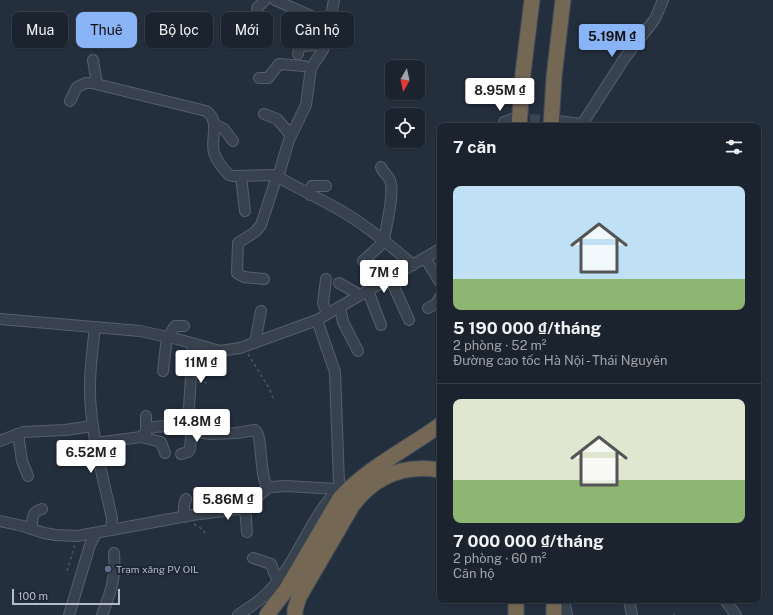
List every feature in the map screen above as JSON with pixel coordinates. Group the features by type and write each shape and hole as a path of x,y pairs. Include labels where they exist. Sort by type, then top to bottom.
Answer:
{"highway":[{"path":"517,122 532,0"},
{"path":"554,123 554,77 563,0"},
{"path":"255,615 265,608 340,498 351,486 367,473 437,427"},
{"path":"295,615 299,597 352,506 362,492 376,482 400,471 415,468 437,470"},
{"path":"267,615 283,583"},
{"path":"303,590 305,615"},
{"path":"510,603 510,615"},
{"path":"516,603 516,615"},
{"path":"547,603 547,615"},
{"path":"554,603 554,615"}],"street":[{"path":"257,8 265,0"},
{"path":"275,0 302,12"},
{"path":"332,12 334,0"},
{"path":"582,123 624,59 655,19 663,0"},
{"path":"298,54 300,48"},
{"path":"264,279 244,277 237,273 238,243 255,232 261,225 291,135 306,105 308,67 319,48"},
{"path":"93,60 97,84"},
{"path":"259,78 268,78 279,64 308,67"},
{"path":"70,101 77,87 86,83 92,83 206,111 212,118 214,124 215,155 228,175 278,177 339,210 385,241 413,265"},
{"path":"264,114 277,119 291,135"},
{"path":"504,123 517,122"},
{"path":"214,124 224,129 233,141"},
{"path":"363,261 385,241 391,185 388,177 383,173 381,167"},
{"path":"241,176 245,211"},
{"path":"310,195 312,186 326,186"},
{"path":"0,319 140,331 220,351 226,351 250,345 317,320 437,252"},
{"path":"426,258 437,277"},
{"path":"390,278 409,320"},
{"path":"326,279 324,303 326,315"},
{"path":"339,283 364,293 381,325"},
{"path":"428,308 437,302"},
{"path":"340,307 343,322 358,351"},
{"path":"250,345 261,311"},
{"path":"238,615 272,589 283,583 319,512 337,489 339,484 336,378 317,320"},
{"path":"163,371 167,337 175,326 184,326"},
{"path":"95,327 90,378 91,409 96,443 112,518 112,530"},
{"path":"181,454 188,452 190,449 193,344"},
{"path":"143,435 146,416"},
{"path":"143,435 149,428 154,427 191,425 218,421"},
{"path":"191,425 203,433 212,434 239,433 251,430 258,432 260,456 265,483 268,488"},
{"path":"0,441 18,434 39,430 51,431 93,426"},
{"path":"18,434 22,461 28,476"},
{"path":"96,443 143,435 161,442 165,453"},
{"path":"0,521 56,535 76,536 245,507 268,488 286,486 337,489"},
{"path":"186,499 184,505 186,516"},
{"path":"245,507 247,532"},
{"path":"31,529 35,510 42,508"},
{"path":"69,615 90,545 96,533"},
{"path":"102,615 114,580 114,553"},
{"path":"253,558 270,564 275,575 283,583"},
{"path":"565,603 567,615"},
{"path":"630,603 632,615"},
{"path":"727,603 736,615"}],"path":[{"path":"250,345 250,358 269,388 274,400"},
{"path":"186,516 192,523 202,529 205,533"},
{"path":"67,571 76,536"}],"tunnel":[{"path":"515,118 557,121"}],"place":[{"name":"Trạm xăng PV OIL","path":"108,569"}]}
